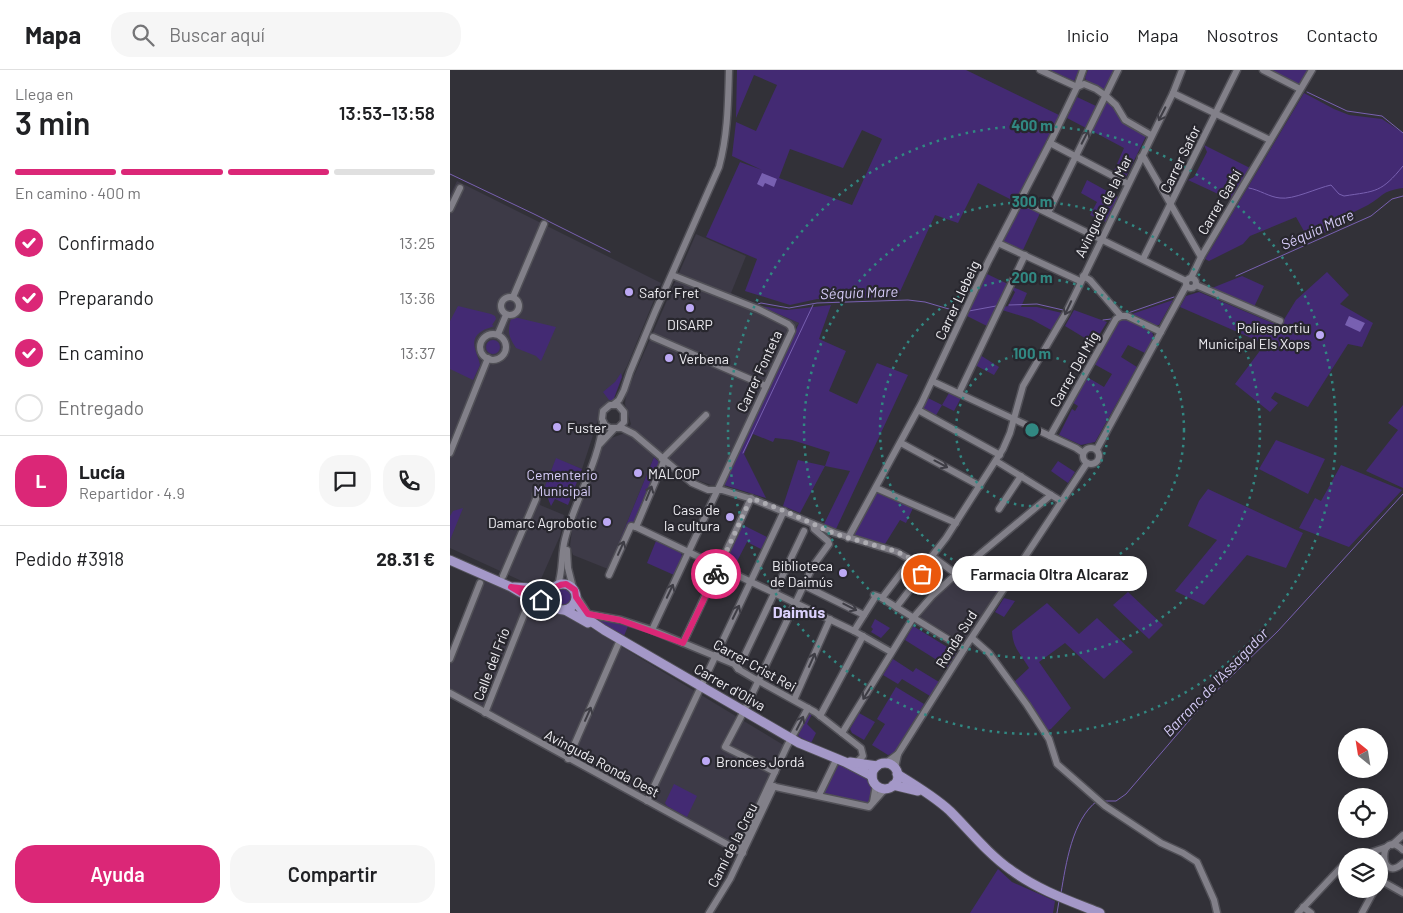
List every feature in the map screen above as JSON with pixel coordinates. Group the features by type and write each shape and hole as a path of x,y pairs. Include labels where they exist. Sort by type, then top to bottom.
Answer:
{"main road":[{"path":"450,560 511,587 532,602 551,602"},
{"path":"511,587 534,590 566,584 573,588 576,599 571,608 565,610 555,608 551,602 551,593 556,587"},
{"name":"Carrer d'Oliva","path":"576,599 589,620 619,643 700,686 743,714 791,741 841,760 872,776"},
{"name":"Carrer d'Oliva","path":"565,610 604,630"},
{"name":"Carrer d'Oliva","path":"841,760 889,768"},
{"path":"885,786 897,778 889,768"},
{"path":"926,793 885,786 872,776 874,769 889,768 926,793 950,812 1005,866 1032,884 1100,913"}],"street":[{"path":"556,587 562,574 564,540 600,445 603,422 601,416 607,406 619,400 624,390 630,372 716,174 725,147 728,124 730,70"},
{"path":"1040,70 1077,87 1084,84 1096,89 1116,104 1127,121 1151,135"},
{"name":"Carrer Llebeig","path":"848,538 918,410 998,243 1050,143 1077,87 1083,70"},
{"path":"1048,213 1118,70"},
{"name":"Avinguda de la Mar","path":"897,608 922,574 925,565 933,557 998,458 1014,420 1022,386 1064,317 1173,93 1182,70"},
{"name":"Carrer Safor","path":"1143,259 1238,70"},
{"path":"1263,70 1300,89"},
{"name":"Carrer Garbí","path":"1188,281 1312,70"},
{"path":"1173,93 1270,140"},
{"path":"1050,143 1128,184"},
{"path":"1141,157 1144,158 1201,257"},
{"path":"450,209 460,188"},
{"path":"1021,200 1188,281 1192,288 1196,285 1280,321"},
{"path":"513,297 544,224"},
{"path":"998,243 1082,279 1090,280 1120,316 1127,316 1162,332"},
{"path":"959,393 1025,255"},
{"name":"Carrer Fonteta","path":"652,630 792,331 790,325 758,310 672,275"},
{"path":"1097,449 1188,281"},
{"path":"506,314 501,308 501,302 508,297 513,297"},
{"path":"506,314 514,314 518,309 517,301 513,297"},
{"path":"498,334 506,314"},
{"name":"Carrer Del Mig","path":"1050,436 1116,319 1120,316"},
{"path":"489,334 498,334 506,343 505,352 500,358 496,359 484,356 480,348 482,340 489,334"},
{"path":"653,337 766,386"},
{"path":"450,453 488,358"},
{"path":"932,380 1083,453"},
{"path":"600,445 616,428 622,425 625,414 624,390"},
{"path":"614,404 622,408 634,434"},
{"path":"918,410 998,458 1021,476 1061,501"},
{"path":"636,526 663,460 706,415"},
{"path":"603,422 608,427 634,434 692,483 708,490 717,490 751,498 848,538 897,552 925,565"},
{"path":"901,443 980,486"},
{"path":"1083,453 1089,448 1097,449"},
{"path":"1083,453 1084,460 1092,464 1097,462 1100,454 1097,449"},
{"name":"Ronda Sud","path":"889,768 964,649 1087,463"},
{"path":"999,509 1021,476"},
{"path":"876,488 956,523"},
{"path":"504,576 536,499 536,494"},
{"path":"842,732 913,618 932,596 1052,495"},
{"path":"683,643 751,498"},
{"path":"648,802 700,686 784,511"},
{"path":"775,772 725,747 743,714 803,585 819,563 829,543 814,529 813,524"},
{"path":"609,575 631,526 636,526 830,619 891,652"},
{"path":"568,530 568,568 573,588"},
{"path":"738,669 804,531"},
{"path":"933,557 954,576"},
{"path":"854,631 877,596 911,560"},
{"path":"450,659 480,582"},
{"path":"803,585 864,615"},
{"path":"877,596 964,649"},
{"name":"Carrer Crist Rei","path":"576,599 585,612 591,615 620,620 652,630 734,664 738,669 758,681 808,708 842,732 861,748 863,756 856,763"},
{"name":"Calle del Frío","path":"486,713 524,614 532,602"},
{"path":"794,700 830,619"},
{"path":"820,716 863,636"},
{"path":"972,638 987,650 1027,705 1049,740 1057,764 1101,803 1161,843 1197,862 1218,913"},
{"path":"568,759 619,643"},
{"name":"Avinguda Ronda Oest","path":"450,694 740,852"},
{"name":"Camí de la Creu","path":"709,913 772,786 775,772 808,708"},
{"path":"819,795 841,760"},
{"path":"772,786 869,807 885,786"},
{"path":"1385,848 1403,835"},
{"path":"1390,846 1399,846 1403,850"},
{"path":"1388,863 1394,867"},
{"path":"1388,873 1403,863"},
{"path":"1298,913 1338,870"},
{"path":"1388,885 1403,893"},
{"path":"1362,913 1370,898"},
{"path":"1303,907 1311,913"}],"shaded area":[{"path":"762,173 777,179 774,187 765,183 763,187 757,184"},
{"path":"457,181 661,283 627,366 597,423 582,469 556,459 542,494 540,505 564,515 560,536 537,588 450,548 450,195"},
{"path":"696,234 746,256 731,293 799,323 794,329 724,485 711,485 688,476 661,452 654,457 608,569 573,555 570,546 573,522 606,440 625,433 631,424 625,404 626,394"},
{"path":"1349,316 1365,323 1360,332 1345,325"},
{"path":"961,573 997,592 964,641 959,640 920,617 932,599"},
{"path":"479,579 576,619 785,746 771,789 738,856 450,698 450,654"}],"green space":[{"path":"737,70 966,70 1059,115 1016,202 978,183 958,223 935,215 898,296 840,300 817,299 790,305 745,291 757,259 706,237 740,162 762,170 732,156 736,122 756,131 777,85 754,75 736,118","holes":["862,130 882,139 852,205 779,178 790,149 843,168"]},
{"path":"1050,70 1079,70 1074,81"},
{"path":"1088,70 1114,70 1104,91 1087,81 1085,78"},
{"path":"1267,70 1308,70 1299,86"},
{"path":"1304,93 1349,115 1382,119 1403,133 1403,188 1386,192 1368,205 1332,222 1335,228 1309,240 1296,217 1250,236 1243,244 1209,261 1205,259"},
{"path":"1077,97 1096,106 1086,128 1067,118"},
{"path":"1107,101 1116,110 1124,123 1146,136 1125,179 1113,173 1124,148 1092,131"},
{"path":"1204,145 1250,168 1231,200 1188,180 1194,177 1207,152"},
{"path":"1087,180 1118,197 1106,222 1090,215 1097,202 1081,193"},
{"path":"1023,204 1040,213 1023,250 1003,241"},
{"name":"Poliesportiu Municipal Els Xops","path":"1327,272 1349,295 1340,304 1373,323 1362,347 1348,344 1308,407 1275,392 1271,398 1278,403 1270,412 1235,384 1265,344 1180,307 1186,296 1199,292 1280,326 1296,300"},
{"path":"987,274 1008,284 987,326 967,316"},
{"path":"1242,276 1264,286 1254,307 1212,288"},
{"path":"1013,287 1027,293 1021,307 1037,307 1062,313 1051,330 1031,319 1002,310 1003,307 1008,306 1015,292 1012,289"},
{"path":"1173,300 1159,325 1153,325 1132,314"},
{"path":"831,305 819,339 846,351 829,391 857,404 877,363 908,375 836,529 824,524 850,471 825,466 830,452 792,440 775,438 773,442 753,434 744,454 766,498 724,485 799,323 760,306 787,310"},
{"path":"458,306 491,314 496,319 492,325 494,326 484,330 475,338 474,343 480,365 473,380 450,369 450,321"},
{"path":"1074,310 1107,322 1096,340 1098,346 1065,326"},
{"path":"514,317 556,327 541,361 536,356 516,348 509,331 511,319"},
{"path":"1122,317 1150,330 1153,339 1145,353 1128,345 1121,357 1137,367 1095,442 1081,445 1059,435 1072,409 1075,411 1078,406 1072,402 1087,377 1104,387 1112,374 1094,364"},
{"path":"490,340 496,340 500,347 496,354 490,354 486,350 486,344"},
{"path":"980,355 999,367 994,375 975,365"},
{"path":"621,373 622,377 613,401 609,400 603,392 615,382"},
{"path":"949,393 961,398 954,411 942,405"},
{"path":"928,398 942,405 935,417 922,410"},
{"path":"1403,405 1403,488 1366,471 1398,430 1388,423"},
{"path":"1276,440 1325,459 1308,494 1259,469"},
{"path":"654,457 659,462 633,523 630,523 610,570 608,569"},
{"name":"Cementerio Municipal","path":"556,458 582,469 568,505 555,499 551,506 547,496 542,494"},
{"path":"798,460 825,466 800,513 783,506"},
{"path":"1058,461 1075,472 1068,483 1051,471"},
{"path":"1341,465 1402,490 1349,547 1299,528 1315,498 1321,501"},
{"path":"1208,489 1303,533 1286,568 1247,555 1204,605 1175,591 1217,540 1188,526 1199,501"},
{"path":"877,493 913,508 906,523 900,520 885,544 853,536"},
{"path":"463,508 450,540 450,516 453,511"},
{"path":"743,525 767,537 761,549 747,542 733,569 727,566 725,562"},
{"path":"656,541 681,553 682,556 674,575 647,563"},
{"path":"981,555 1010,571 997,592 961,573"},
{"path":"561,589 567,589 572,594 570,603 561,605 556,600 556,594"},
{"path":"1128,592 1163,625 1149,639 1113,605"},
{"path":"1004,598 1015,601 1004,617 995,612"},
{"path":"1047,603 1079,634 1097,618 1133,652 1104,679 1065,643 1039,662 1071,708 1051,729 1045,731 1012,684 1029,668 1016,647 1012,631"},
{"path":"875,619 890,628 881,638 871,632"},
{"path":"600,620 628,626 624,636 599,622"},
{"path":"913,626 957,653 948,667 905,640"},
{"path":"893,659 913,672 916,668 939,682 930,696 902,679 898,684 883,675"},
{"path":"896,687 924,704 894,753 888,755 872,745 885,724 877,719"},
{"path":"810,710 813,712 807,724 816,733 811,743 798,736"},
{"path":"859,713 875,722 864,740 852,733 850,729"},
{"path":"839,764 867,778 872,789 868,803 824,793"},
{"path":"674,784 697,796 687,817 665,803"},
{"path":"998,869 1012,882 1055,901 1053,913 970,913"}],"waterway":[{"path":"1307,92 1347,111 1382,116 1403,133"},
{"path":"1249,188 1272,196 1285,198 1298,196 1331,185 1339,194 1344,196 1364,193 1383,186 1403,166"},
{"path":"450,174 610,252"},
{"name":"Séquia Mare","path":"1236,276 1371,216 1392,199 1403,196"},
{"name":"Séquia Mare","path":"1128,313 1174,297"},
{"name":"Séquia Mare","path":"758,304 789,308 817,303 908,300 925,302 959,312"},
{"name":"Séquia Mare","path":"1009,305 1037,304 1063,310"},
{"path":"743,453 813,305"},
{"name":"Séquia Mare","path":"969,311 996,306"},
{"name":"Séquia Mare","path":"1103,320 1111,319"},
{"name":"Barranc de l'Assagador","path":"1103,801 1116,801 1126,794 1205,702 1278,631 1403,494"},
{"name":"Barranc de l'Assagador","path":"1061,893 1068,856 1076,831 1088,809 1097,801"},
{"name":"Barranc de l'Assagador","path":"1057,913 1059,901"}],"way so far":[{"path":"716,574 751,498 835,534 897,552 911,560 915,560 926,567 922,574"}],"place":[{"name":"Safor Fret","path":"629,292"},
{"name":"DISARP","path":"690,308"},
{"name":"Poliesportiu Municipal Els Xops","path":"1320,335"},
{"name":"Verbena","path":"669,358"},
{"name":"Fuster","path":"557,427"},
{"name":"MALCOP","path":"638,473"},
{"name":"Casa de la cultura","path":"730,517"},
{"name":"Damarc Agrobotic","path":"607,522"},
{"name":"Biblioteca de Daimús","path":"843,573"},
{"name":"Farmacia Oltra Alcaraz","path":"922,574"},
{"name":"Bronces Jordá","path":"706,761"}],"district":[{"name":"Daimús","path":"799,611"}],"route":[{"path":"541,600 526,596 511,587 534,590 553,589 555,586 562,584 570,585 575,590 576,597 588,614 620,620 652,630 683,643 716,574"}]}
